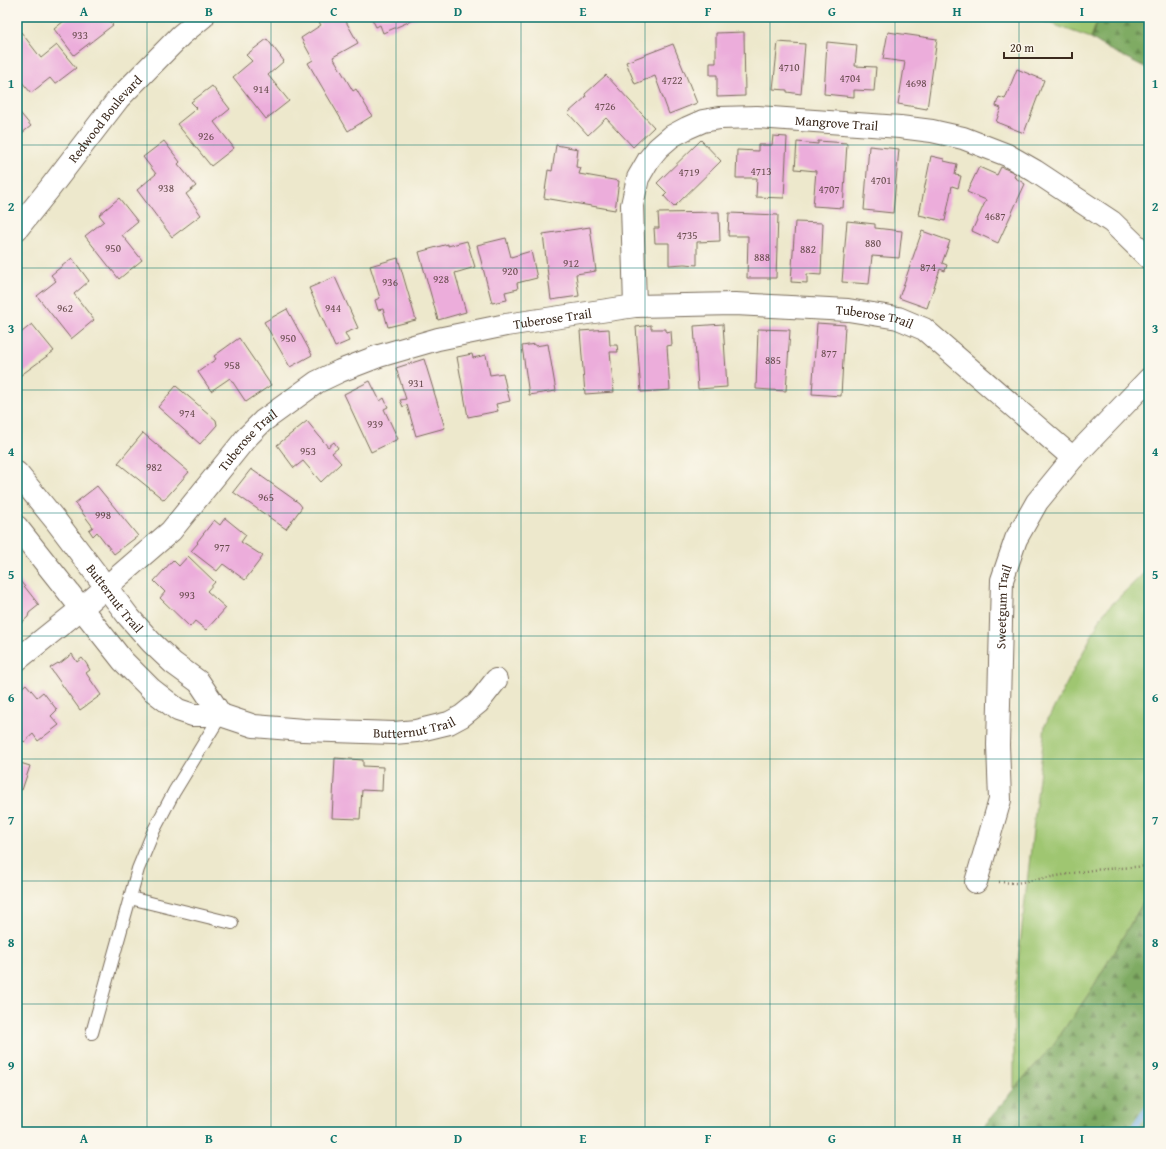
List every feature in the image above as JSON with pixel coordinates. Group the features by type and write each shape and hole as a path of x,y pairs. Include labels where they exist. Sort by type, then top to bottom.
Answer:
{"street":[{"name":"Redwood Boulevard","path":"17,229 119,98 181,35 203,17"},
{"name":"Mangrove Trail","path":"635,306 632,206 638,178 649,159 658,148 672,136 703,121 720,118 757,117 900,127 932,131 963,138 1007,155 1035,171 1112,222 1149,258"},
{"name":"Tuberose Trail","path":"17,660 82,608 171,531 246,438 263,421 317,382 340,371 379,356 438,339 506,325 635,306 734,304 785,305 848,310 898,318 924,329 1073,458"},
{"name":"Sweetgum Trail","path":"976,882 1000,800 998,745 1002,580 1016,539 1037,502 1073,458 1149,379"},
{"name":"Butternut Trail","path":"17,473 56,521 128,616 151,642 173,663 199,682 221,715"},
{"name":"Butternut Trail","path":"17,527 123,661 151,689 178,710 186,713 193,715 221,715 254,726 303,730 394,733 416,731 449,723 462,716 478,703 496,680"}],"lane":[{"path":"92,1034 138,869 154,830 174,792 221,715"},
{"path":"130,898 232,923"}],"path":[{"path":"976,882 1016,883 1092,870 1149,866"}],"green space":[{"path":"1032,17 1099,17 1091,38"},
{"path":"1099,17 1149,17 1149,69 1108,49 1091,38"},
{"path":"1149,568 1149,893 1090,992 1053,1045 1014,1089 1014,997 1045,725 1104,612"},
{"path":"1149,893 1149,1132 979,1132 1053,1045 1090,992"}],"building":[{"path":"69,17 112,17 108,20 113,25 74,55 54,29"},
{"path":"316,17 346,17 344,18 358,43 333,57 353,91 356,89 372,116 348,131 308,63 313,60 301,38 321,25"},
{"path":"371,17 420,17 383,33 380,25 376,27"},
{"path":"21,32 41,58 57,45 76,68 55,84 50,78 31,93 17,76 17,35"},
{"path":"744,32 745,96 717,97 717,75 710,75 710,63 716,63 716,33"},
{"path":"888,32 937,39 927,109 898,104 905,62 883,59"},
{"path":"267,39 284,61 268,75 289,101 266,119 233,77 252,61 246,55"},
{"path":"778,42 805,44 801,94 787,92 787,90 773,89"},
{"path":"827,42 857,45 855,66 876,67 874,91 854,90 854,97 824,94"},
{"path":"673,44 697,103 669,114 655,76 635,84 626,62"},
{"path":"1017,69 1044,80 1024,133 996,122 1001,108 996,106 997,102 999,97 1005,99"},
{"path":"606,75 654,127 633,147 606,118 588,135 568,113 586,97 585,94"},
{"path":"212,86 230,109 214,122 234,148 211,166 177,124 197,108 191,102"},
{"path":"17,109 31,126 17,137"},
{"path":"773,136 787,137 784,198 756,197 757,178 736,178 737,150 758,151 758,145 772,145"},
{"path":"701,140 721,161 674,207 664,196 667,193 657,183"},
{"path":"164,141 180,162 178,164 196,186 186,194 201,215 172,237 137,190 156,174 143,157"},
{"path":"818,141 847,143 843,208 813,206 816,171 795,169 797,142 818,144"},
{"path":"556,145 578,149 576,167 581,168 579,174 619,181 615,210 544,198 548,170 552,171"},
{"path":"869,146 899,149 893,213 864,210"},
{"path":"931,156 957,164 955,175 961,176 958,188 952,186 945,221 919,215"},
{"path":"979,167 997,175 1001,167 1016,173 1014,177 1025,184 998,243 972,231 986,200 967,192"},
{"path":"119,198 138,222 122,235 142,260 119,279 85,236 104,221 99,215"},
{"path":"719,212 720,241 697,242 697,265 669,265 669,243 655,243 654,228 659,228 658,213"},
{"path":"729,213 778,215 776,278 747,278 748,236 728,236"},
{"path":"847,221 875,224 875,228 902,231 899,258 872,256 869,284 842,282"},
{"path":"795,222 823,223 821,275 807,274 807,283 791,282"},
{"path":"590,227 596,271 576,274 579,296 551,300 543,234"},
{"path":"922,231 950,241 942,263 947,265 945,271 940,269 927,308 899,298"},
{"path":"506,238 511,257 531,251 537,278 517,283 518,289 505,292 507,300 492,303 477,245"},
{"path":"467,241 475,267 455,273 466,312 438,320 419,252 448,244 448,246"},
{"path":"72,258 89,281 74,294 94,320 71,339 37,296 56,281 51,275"},
{"path":"398,258 416,320 388,327 383,309 378,310 375,300 380,298 370,266"},
{"path":"335,277 358,328 345,333 349,341 335,347 309,288"},
{"path":"287,309 312,355 290,367 264,322"},
{"path":"817,323 845,325 841,396 812,394"},
{"path":"32,324 54,351 17,378 17,336"},
{"path":"723,324 727,387 698,389 694,326"},
{"path":"651,325 651,329 666,329 666,332 671,331 672,345 667,346 670,390 641,392 636,327"},
{"path":"609,329 610,345 617,345 618,352 610,352 614,392 585,394 580,331"},
{"path":"758,329 790,330 786,391 756,389"},
{"path":"239,338 271,385 246,402 230,378 211,391 198,372 216,359 214,356"},
{"path":"535,344 535,346 548,344 556,391 529,395 522,346"},
{"path":"472,354 473,358 486,355 490,375 503,373 510,401 496,404 498,411 468,417 457,357"},
{"path":"424,359 445,428 416,436 407,405 403,407 400,400 406,399 396,368"},
{"path":"370,381 380,401 384,398 388,407 384,409 398,439 371,452 344,394"},
{"path":"176,386 216,420 217,425 200,444 158,407"},
{"path":"307,421 328,447 334,442 338,448 332,453 341,463 321,482 303,461 294,468 277,445"},
{"path":"143,433 189,472 164,500 118,463"},
{"path":"251,469 299,503 302,507 286,529 233,492"},
{"path":"97,486 138,536 114,554 97,532 93,536 89,530 93,527 75,503"},
{"path":"225,518 246,535 241,542 263,556 245,580 223,564 217,571 191,551 214,520 220,525"},
{"path":"188,556 215,582 207,591 226,608 206,630 195,621 190,627 160,598 165,592 154,581 173,560 179,566"},
{"path":"17,577 39,605 29,613 28,617 18,626 17,624"},
{"path":"72,654 77,662 82,658 86,663 90,670 86,673 101,695 80,710 50,668 58,663 59,664"},
{"path":"26,684 37,697 43,692 57,710 51,716 59,725 38,741 33,734 24,742 17,734 17,692"},
{"path":"335,758 363,760 363,766 383,767 382,791 362,790 360,819 332,818"},
{"path":"17,762 30,766 22,790 17,788"}],"waterway":[{"path":"1131,1132 1149,1106"}]}
